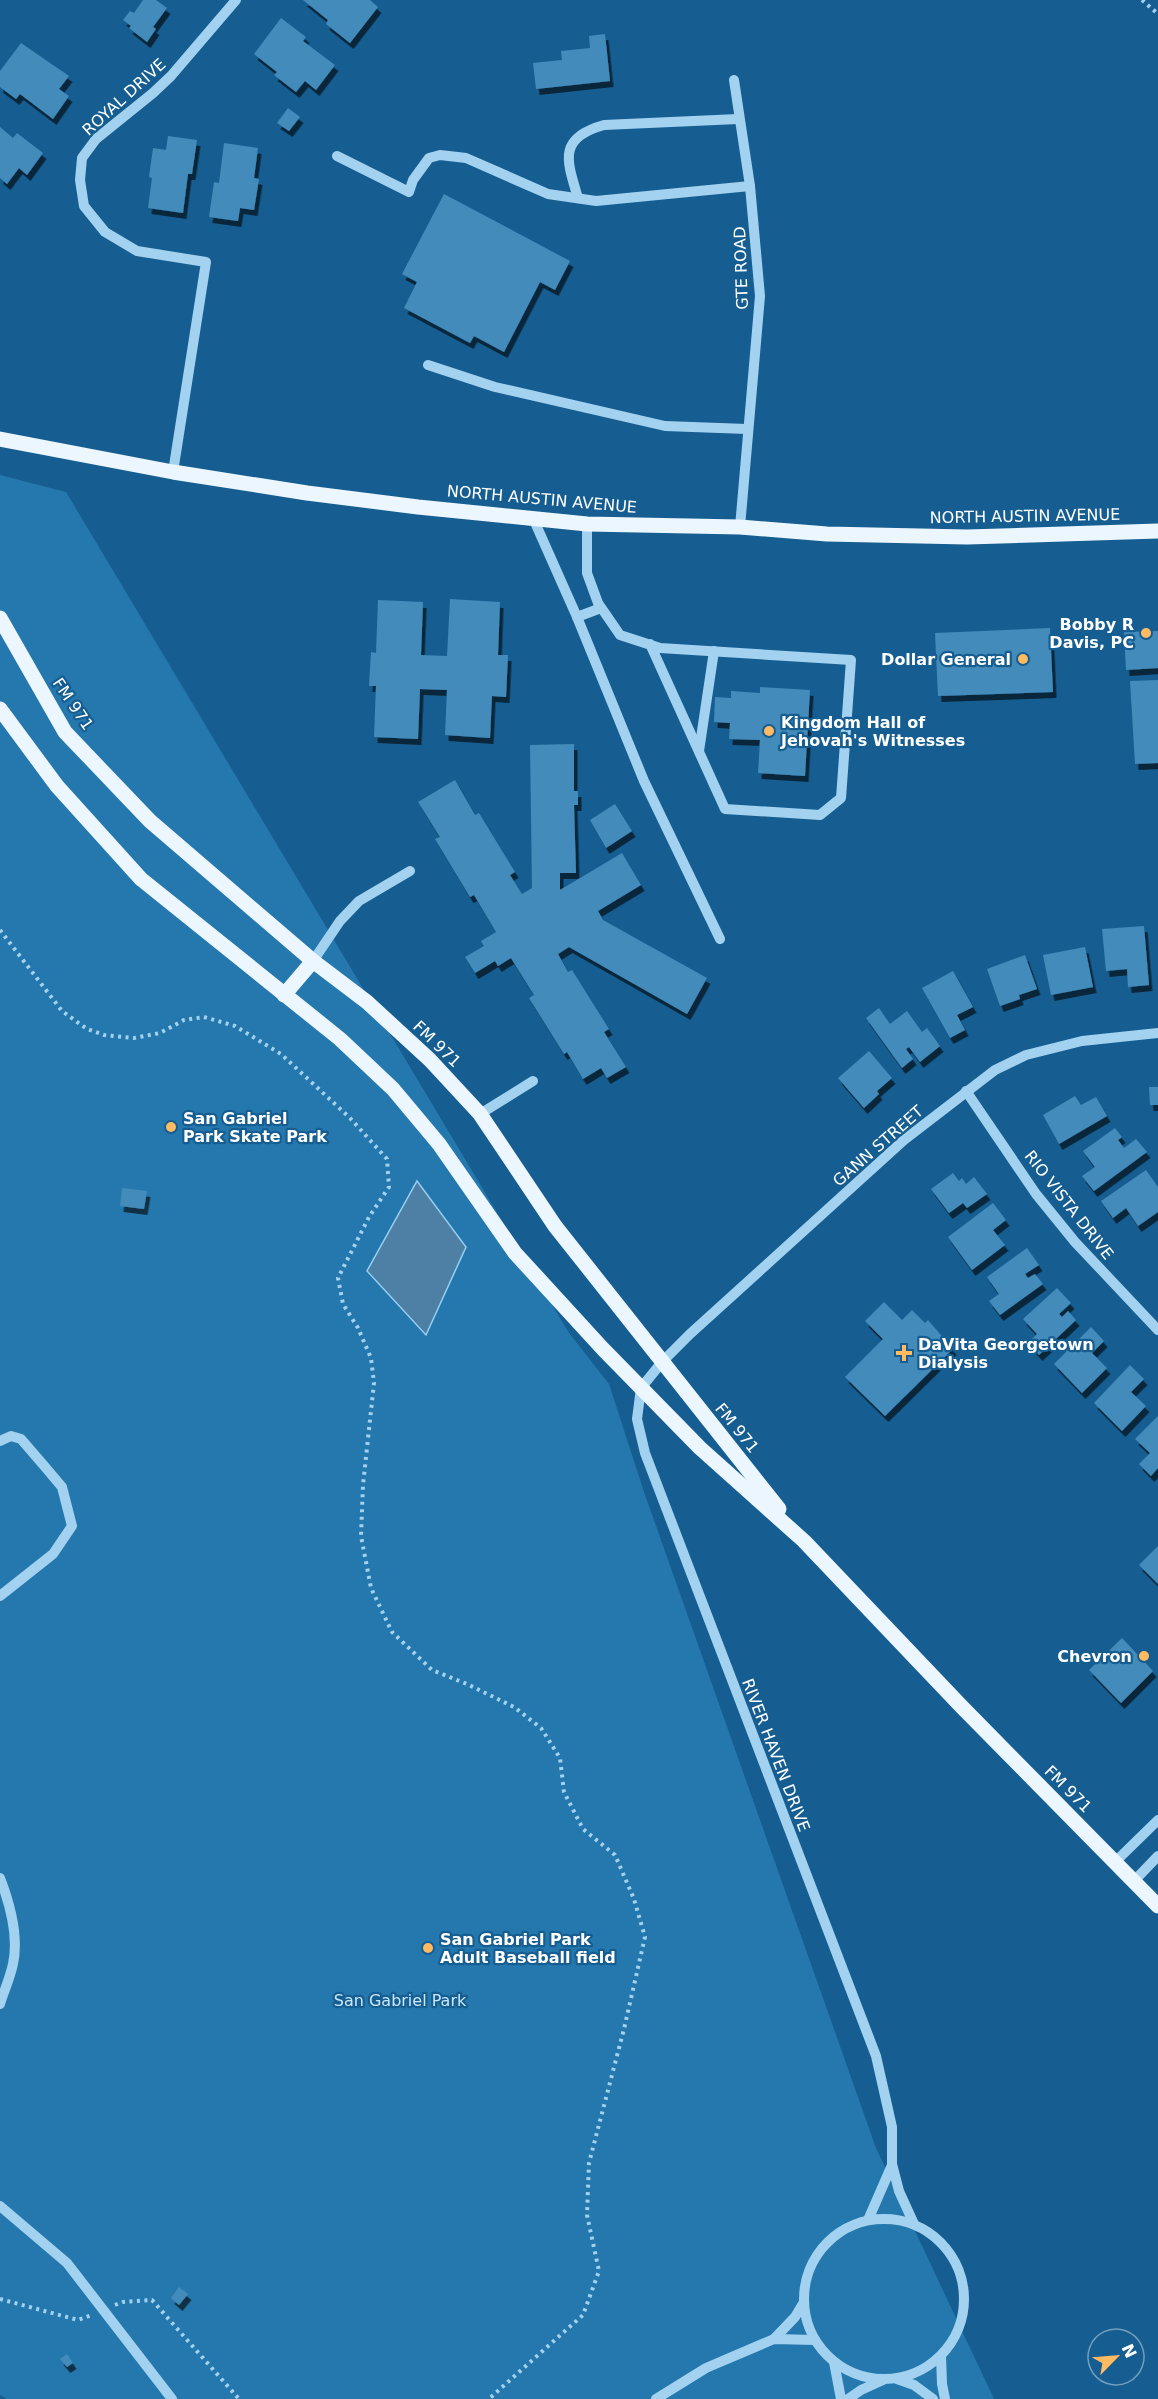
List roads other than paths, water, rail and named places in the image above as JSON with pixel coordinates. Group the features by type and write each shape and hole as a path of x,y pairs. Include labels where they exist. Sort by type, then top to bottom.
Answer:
{"main road":[{"name":"NORTH AUSTIN AVENUE","path":"0,439 173,472 418,507 587,524 740,527 827,534 967,537 1158,531"},
{"name":"FM 971","path":"0,618 65,732 150,821 313,961 375,1009 430,1060 480,1114 555,1226 804,1541"},
{"name":"FM 971","path":"0,709 57,786 141,879 340,1039 393,1089 439,1144 515,1253 641,1388 700,1448 804,1541 961,1706 1158,1906"},
{"path":"284,995 313,961"}],"street":[{"name":"ROYAL DRIVE","path":"173,472 197,307 206,262 137,250 105,232 84,206 80,180 82,158 96,139 171,76 236,0"},
{"name":"GTE ROAD","path":"734,80 738,119 750,186 760,296 740,527"},
{"path":"578,198 568,167 567,154 578,137 590,129 604,125 738,119"},
{"path":"338,156 409,192 413,180 429,158 453,155 466,158 548,194 596,201 750,186"},
{"path":"428,365 495,387 665,426 747,429"},
{"path":"533,518 577,617 644,781 720,939"},
{"path":"587,524 587,573 602,608 620,635 650,644 660,648 850,660 841,798 820,814 725,809 650,644"},
{"path":"577,617 602,608"},
{"path":"699,751 714,651"},
{"path":"313,961 340,921 359,901 410,871"},
{"name":"GANN STREET","path":"662,1362 904,1140 995,1070 1026,1055 1082,1041 1158,1033"},
{"path":"480,1114 533,1081"},
{"name":"RIO VISTA DRIVE","path":"966,1091 1036,1194 1062,1226 1158,1330"},
{"path":"641,1388 662,1362"},
{"name":"RIVER HAVEN DRIVE","path":"641,1388 637,1419 645,1453 876,2056 892,2127 892,2164 899,2192 914,2224"},
{"path":"0,1441 11,1436 21,1439 46,1468 62,1487 72,1526 53,1554 0,1596"},
{"path":"1115,1862 1158,1820"},
{"path":"1134,1881 1158,1856"},
{"path":"0,1878 9,1901 13,1944 13,1963 0,2004"},
{"name":"RIVER HAVEN DRIVE","path":"868,2220 892,2164"},
{"path":"0,2206 67,2263 172,2399"},
{"path":"891,2219 914,2224 940,2242 958,2268 964,2299 958,2330 941,2356 921,2371 897,2379 883,2380 857,2375 834,2362 815,2340 807,2322 804,2302 807,2274 821,2249 842,2230 868,2220 891,2219"},
{"path":"656,2399 706,2368 774,2339 795,2317 804,2302"},
{"path":"774,2339 815,2340"},
{"path":"941,2356 945,2399"},
{"path":"834,2362 841,2399"},
{"path":"897,2379 914,2385 933,2399"},
{"path":"848,2399 883,2380"}],"place":[{"name":"Bobby R Davis, PC","path":"1146,633"},
{"name":"Dollar General","path":"1023,659"},
{"name":"Kingdom Hall of Jehovah's Witnesses","path":"769,731"},
{"name":"San Gabriel Park Skate Park","path":"171,1127"},
{"name":"DaVita Georgetown Dialysis","path":"904,1353"},
{"name":"Chevron","path":"1144,1656"},
{"name":"San Gabriel Park Adult Baseball field","path":"428,1948"}],"park label":[{"name":"San Gabriel Park","path":"400,2000"}]}
